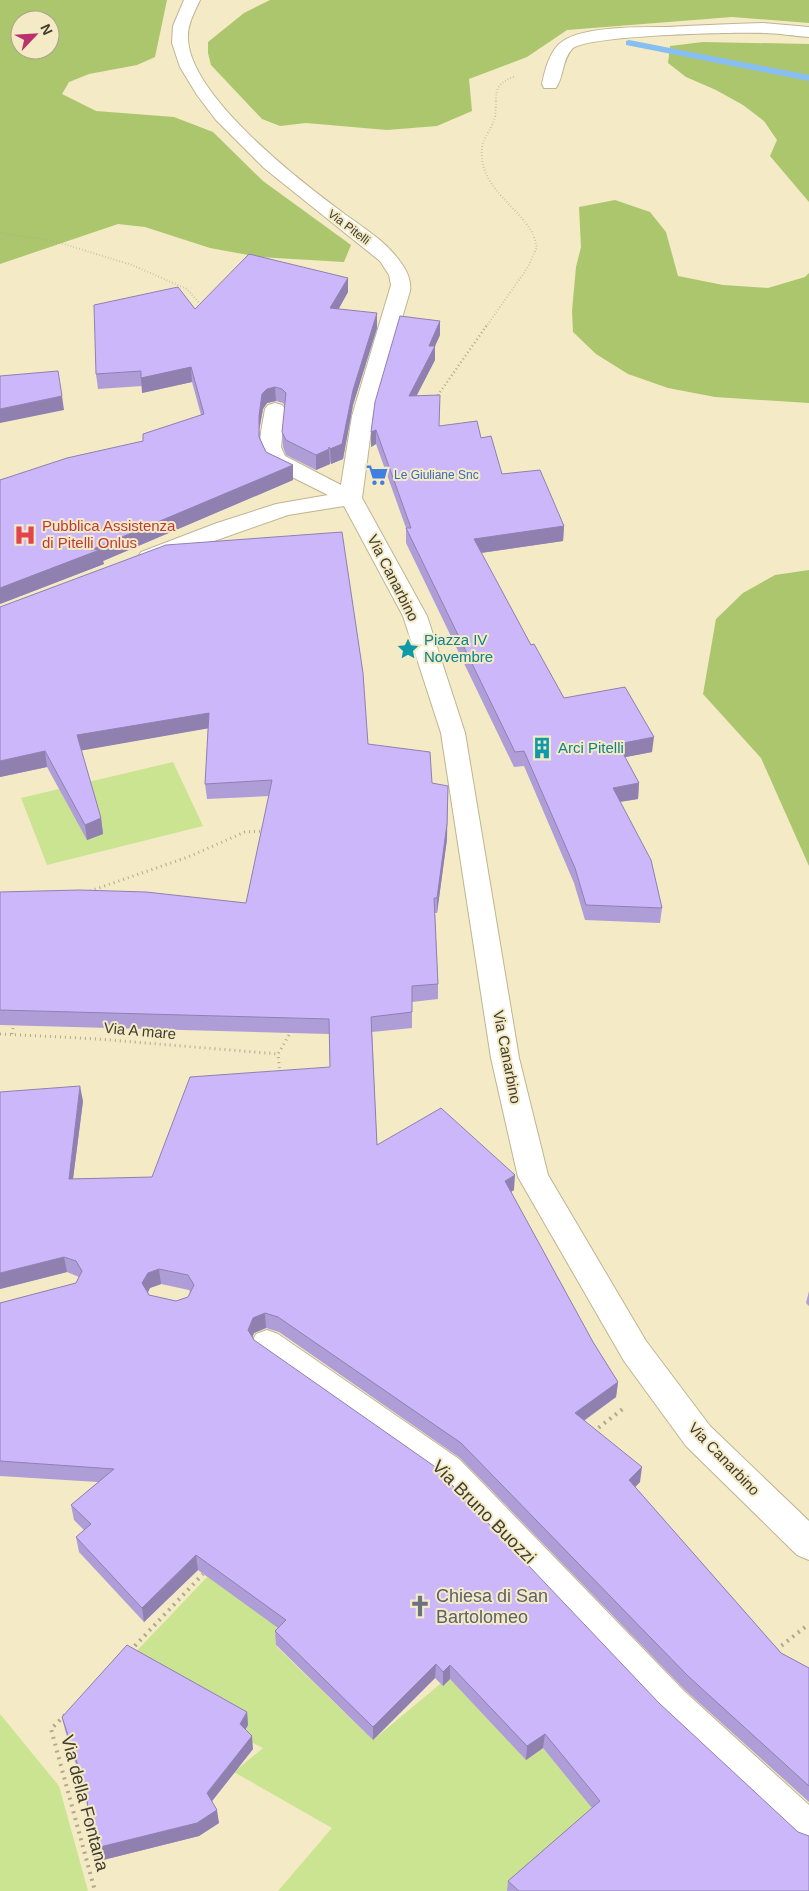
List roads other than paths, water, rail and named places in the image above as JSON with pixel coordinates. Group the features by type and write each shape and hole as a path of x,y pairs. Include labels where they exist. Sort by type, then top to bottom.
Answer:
{"street":[{"name":"Via Pitelli","path":"192,0 180,26 180,43 192,78 219,112 259,154 309,196 382,252 394,266 401,285 385,344 365,404 356,448 351,498"},
{"path":"550,84 555,63 567,45 575,40 605,35 763,28 809,32"},
{"path":"275,409 270,447 276,460 351,498"},
{"path":"126,566 225,528 284,509 351,498"},
{"name":"Via Canarbino","path":"351,498 415,616 453,733 505,1058 533,1178 635,1351 698,1436 809,1544"},
{"name":"Via Bruno Buozzi","path":"267,1344 447,1469 672,1703 809,1831"}],"waterway":[{"path":"629,43 809,78"}],"place":[{"name":"Le Giuliane Snc","path":"377,475"},
{"name":"Pubblica Assistenza di Pitelli Onlus","path":"25,535"},
{"name":"Piazza IV Novembre","path":"408,649"},
{"name":"Arci Pitelli","path":"542,748"},
{"name":"Chiesa di San Bartolomeo","path":"420,1606"}]}
